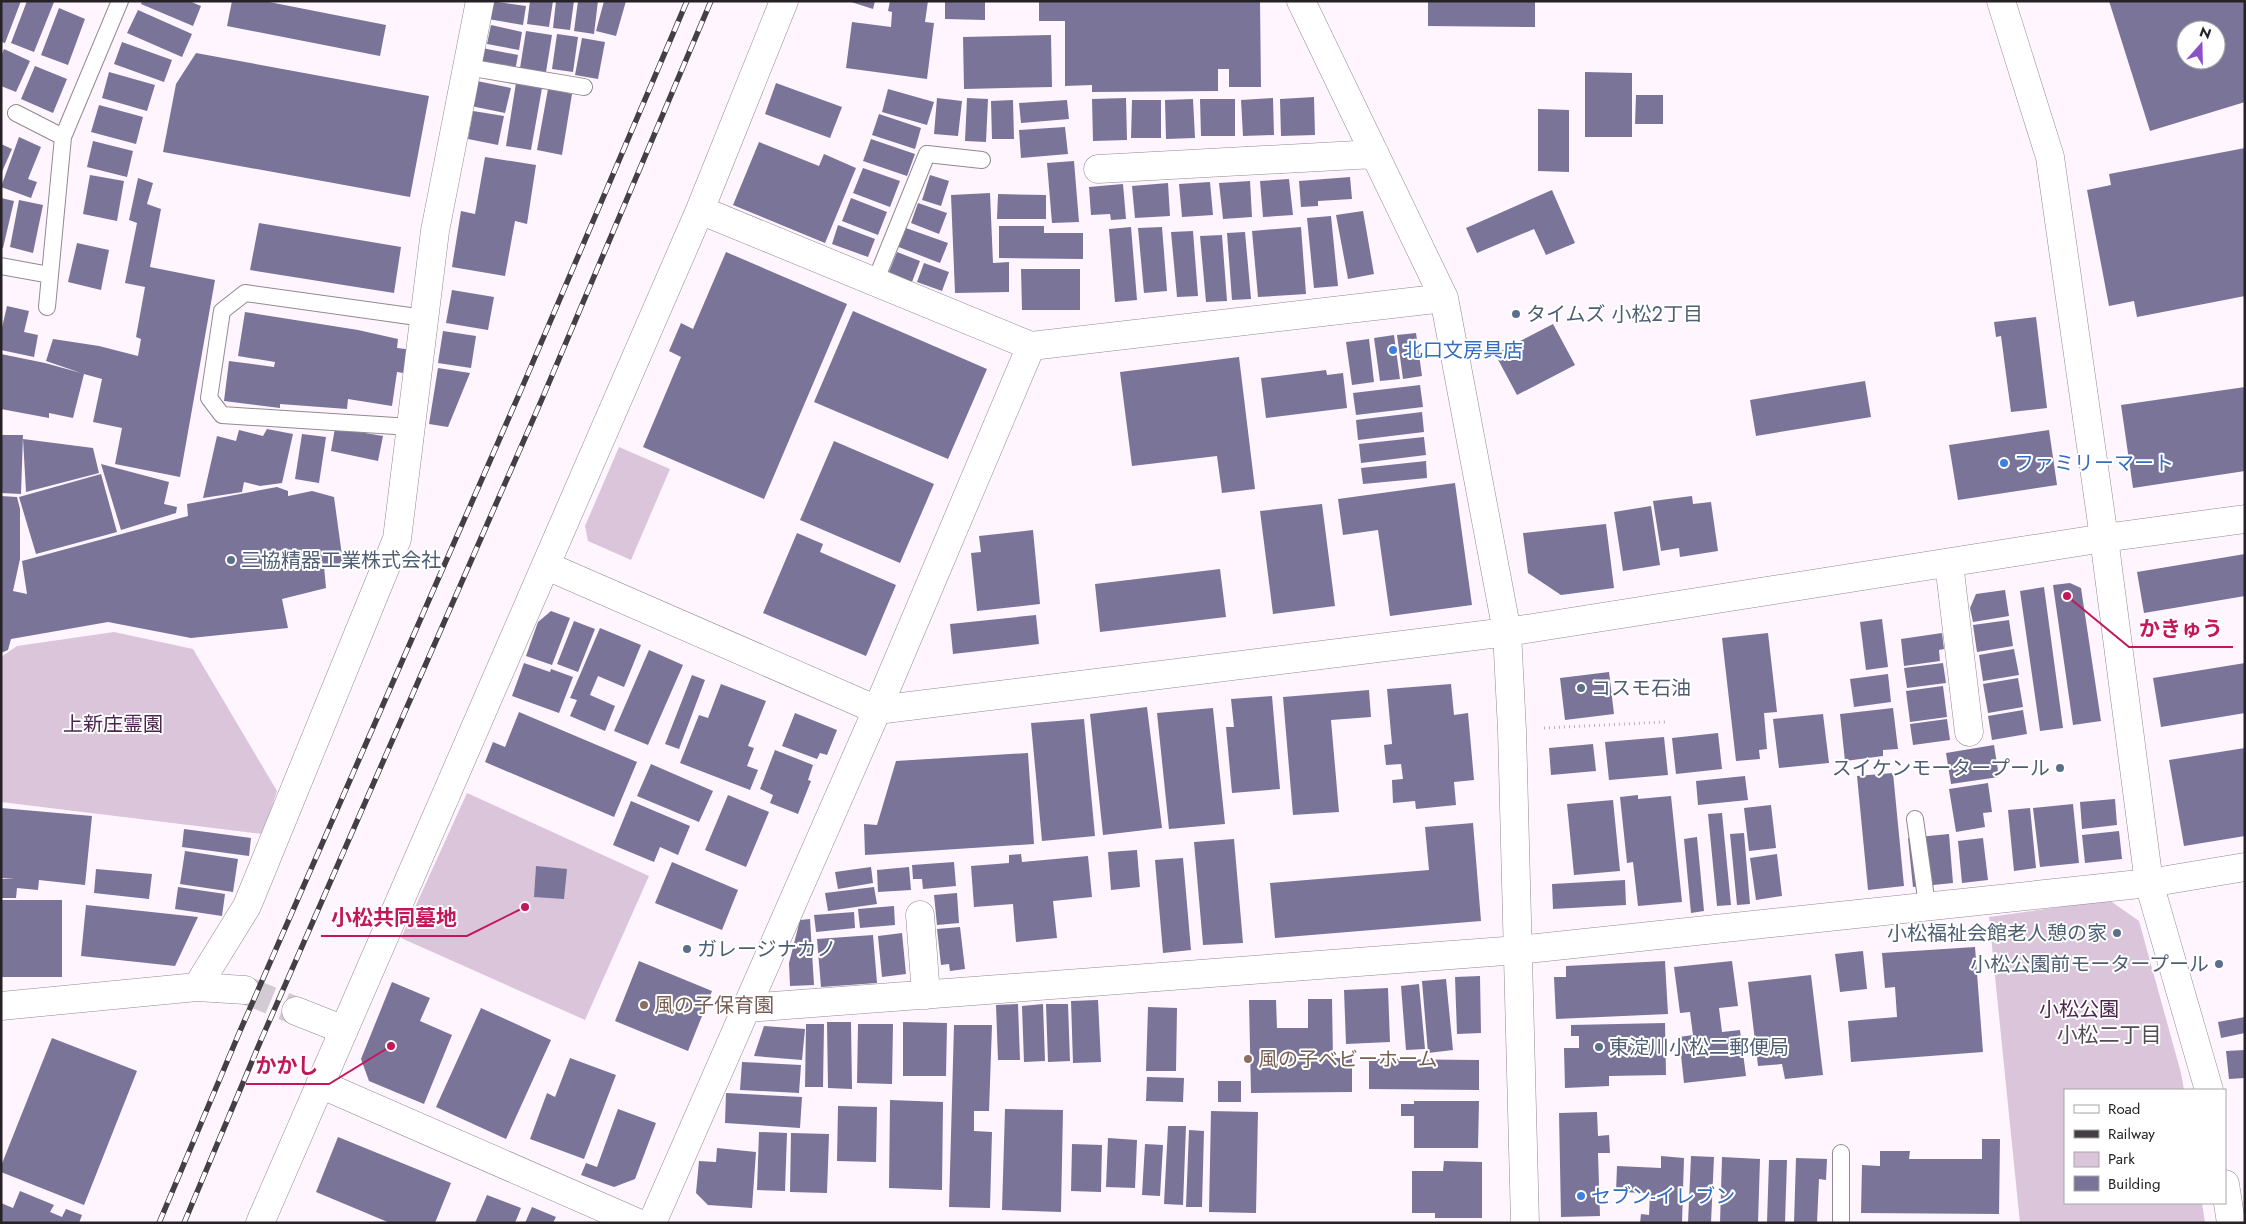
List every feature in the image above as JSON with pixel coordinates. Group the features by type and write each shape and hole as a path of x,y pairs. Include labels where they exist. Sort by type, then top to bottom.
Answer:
{"street":[{"path":"197,987 247,906 397,539 435,231 480,1"},
{"path":"260,1223 700,210 784,1"},
{"path":"1301,1 1444,298 1507,632 1512,730 1525,1223"},
{"path":"2001,1 2050,157 2104,538 2149,882 2209,1089"},
{"path":"1098,169 1375,154"},
{"path":"700,210 1031,346 1444,298"},
{"path":"652,1223 877,710 1031,346"},
{"path":"547,566 877,710 1507,632 2104,538 2245,519"},
{"path":"1949,563 1969,732"},
{"path":"747,1008 1518,950 2149,882 2245,867"},
{"path":"920,916 926,995"},
{"path":"1,1006 197,987 245,990"},
{"path":"296,1012 344,1030"},
{"path":"320,1084 638,1223"},
{"path":"2226,1190 2231,1223"}],"lane":[{"path":"47,308 63,136 115,3"},
{"path":"467,67 584,87"},
{"path":"16,113 63,136"},
{"path":"875,282 928,154 982,160"},
{"path":"1,266 50,275"},
{"path":"411,427 222,415 210,398 222,311 245,293 424,318"},
{"path":"1915,819 1927,905"},
{"path":"1841,1153 1841,1223"}],"path":[{"path":"1512,730 1666,722"}],"green space":[{"path":"619,447 670,469 631,560 588,541 585,526"},
{"name":"上新庄霊園","path":"114,632 193,649 277,791 263,834 1,802 1,657 17,646"},
{"path":"467,793 649,876 585,1020 401,938"},
{"name":"小松公園","path":"2109,900 2139,921 2184,1089 2064,1089 2064,1204 2202,1204 2205,1223 2020,1223 1989,917"}],"building":[{"path":"1,1 21,1 5,43 1,42"},
{"path":"27,1 54,2 34,52 11,43"},
{"path":"142,1 189,1 201,6 193,26 141,4"},
{"path":"232,1 264,1 386,25 380,56 227,26"},
{"path":"491,1 526,6 523,25 488,19"},
{"path":"530,1 553,1 549,27 527,24"},
{"path":"556,1 574,1 570,30 553,28"},
{"path":"578,1 598,1 594,34 574,31"},
{"path":"604,1 626,1 616,36 596,31"},
{"path":"848,1 875,1 873,9"},
{"path":"890,1 928,1 925,22 934,23 927,79 846,68 852,22 891,27 892,12 888,11"},
{"path":"945,1 985,1 985,20 945,19"},
{"path":"1039,1 1260,1 1261,87 1229,87 1229,69 1218,69 1218,91 1092,92 1092,85 1065,86 1065,21 1039,21"},
{"path":"1428,1 1535,1 1535,27 1428,26"},
{"path":"2109,1 2245,1 2245,102 2150,131"},
{"path":"59,8 85,19 68,65 41,55"},
{"path":"138,10 192,34 182,57 127,33"},
{"path":"491,25 522,32 519,50 487,44"},
{"path":"526,31 552,35 546,72 520,68"},
{"path":"557,34 578,37 573,72 552,69"},
{"path":"1051,35 1052,87 964,89 963,37"},
{"path":"582,38 605,42 598,79 575,75"},
{"path":"122,42 172,60 164,82 114,64"},
{"path":"482,48 518,55 515,71 479,64"},
{"path":"4,49 30,61 16,92 1,86 1,56"},
{"path":"196,53 429,96 410,197 163,152 176,84"},
{"path":"35,66 67,79 53,113 21,99"},
{"path":"109,72 155,85 147,111 102,98"},
{"path":"1585,72 1632,73 1632,137 1585,137"},
{"path":"477,81 511,88 505,113 471,106"},
{"path":"516,83 542,88 531,150 506,146"},
{"path":"776,83 842,107 830,138 765,114"},
{"path":"548,89 572,94 562,155 537,150"},
{"path":"888,89 934,102 927,125 882,112"},
{"path":"1636,95 1663,95 1663,124 1635,124"},
{"path":"1314,97 1315,135 1281,136 1280,99"},
{"path":"937,98 962,101 958,136 934,134"},
{"path":"967,98 988,99 986,142 965,141"},
{"path":"1126,98 1127,140 1093,141 1092,99"},
{"path":"1273,98 1274,135 1243,136 1241,100"},
{"path":"1193,99 1195,138 1166,139 1165,100"},
{"path":"1200,99 1235,99 1235,136 1201,136"},
{"path":"1013,100 1014,139 992,139 991,101"},
{"path":"1067,100 1069,119 1021,123 1019,103"},
{"path":"1132,100 1161,100 1161,138 1131,138"},
{"path":"99,105 143,117 136,144 91,132"},
{"path":"1538,109 1569,110 1569,172 1538,171"},
{"path":"473,111 504,116 498,145 468,139"},
{"path":"879,114 921,128 915,149 872,135"},
{"path":"1065,127 1068,154 1021,158 1019,130"},
{"path":"19,137 41,147 28,179 37,182 31,198 1,187"},
{"path":"871,139 915,154 907,176 863,161"},
{"path":"93,141 133,151 127,177 87,167"},
{"path":"759,142 819,166 824,154 856,168 825,243 733,205"},
{"path":"1,144 12,149 1,174"},
{"path":"2245,148 2245,296 2137,317 2134,301 2109,306 2087,190 2111,185 2109,174"},
{"path":"485,157 536,165 527,224 515,221 505,276 452,267 461,211 475,214"},
{"path":"1074,161 1079,222 1052,223 1047,163"},
{"path":"863,168 900,181 890,207 853,193"},
{"path":"90,175 124,181 117,221 83,214"},
{"path":"930,175 949,181 941,206 922,200"},
{"path":"1350,177 1352,199 1318,201 1318,206 1301,207 1299,181"},
{"path":"138,178 153,183 147,204 161,209 150,267 215,280 180,477 115,464 122,428 93,422 102,379 84,374 73,418 49,413 49,418 1,409 1,354 81,373 46,361 53,339 99,346 138,356 141,339 136,337 145,287 125,283 137,223 129,220"},
{"path":"1289,179 1293,215 1263,217 1260,181"},
{"path":"1250,181 1252,217 1223,219 1219,183"},
{"path":"1210,182 1213,215 1182,217 1179,184"},
{"path":"1168,183 1170,216 1135,218 1132,186"},
{"path":"1123,184 1126,219 1111,220 1110,214 1091,215 1089,187"},
{"path":"1552,190 1575,243 1546,255 1534,229 1477,253 1466,228"},
{"path":"990,193 993,263 1009,262 1009,292 955,293 951,195"},
{"path":"998,194 1046,195 1046,219 997,219"},
{"path":"1,198 14,201 3,248 1,248"},
{"path":"851,198 887,212 878,235 842,221"},
{"path":"19,200 43,205 33,253 10,247"},
{"path":"918,203 947,213 939,234 911,223"},
{"path":"1363,211 1374,274 1348,279 1336,215"},
{"path":"1331,216 1338,286 1314,288 1307,218"},
{"path":"259,223 401,247 394,293 250,270"},
{"path":"838,225 875,239 868,257 832,244"},
{"path":"999,226 1044,226 1044,233 1083,233 1083,259 999,258"},
{"path":"903,227 948,243 940,263 896,246"},
{"path":"1131,227 1137,300 1115,302 1109,229"},
{"path":"1162,227 1167,291 1144,293 1138,228"},
{"path":"1301,227 1306,294 1258,297 1252,231"},
{"path":"1193,231 1198,296 1177,297 1171,232"},
{"path":"1245,232 1251,299 1232,300 1227,233"},
{"path":"1222,235 1227,301 1206,302 1200,236"},
{"path":"77,243 109,250 101,290 68,282"},
{"path":"726,252 847,304 764,499 643,447 681,357 669,351 681,323 693,329"},
{"path":"897,252 920,261 912,282 889,272"},
{"path":"924,263 949,272 942,291 917,282"},
{"path":"1021,269 1080,269 1080,310 1022,310"},
{"path":"452,290 494,297 488,330 446,323"},
{"path":"7,306 29,311 24,332 38,335 34,357 1,350 1,332"},
{"path":"853,311 987,369 948,459 814,402"},
{"path":"245,312 358,330 398,339 397,348 414,350 410,374 397,372 392,406 348,399 347,409 280,404 280,408 224,401 229,361 274,367 275,362 238,356"},
{"path":"2036,317 2047,408 2011,412 2001,336 1996,337 1994,322"},
{"path":"1553,324 1575,365 1517,395 1495,354"},
{"path":"443,331 476,336 471,368 438,363"},
{"path":"1416,333 1422,376 1403,379 1397,335"},
{"path":"1394,335 1400,379 1380,381 1374,338"},
{"path":"1369,339 1374,382 1352,385 1346,342"},
{"path":"1239,357 1255,489 1222,493 1217,456 1132,466 1120,372"},
{"path":"438,368 470,373 448,427 429,424"},
{"path":"1326,370 1327,375 1343,373 1347,408 1266,418 1261,378"},
{"path":"1865,381 1871,417 1756,436 1750,400"},
{"path":"1420,385 1423,407 1356,415 1353,393"},
{"path":"2245,387 2245,471 2133,488 2121,405"},
{"path":"1422,412 1424,432 1358,440 1356,420"},
{"path":"335,428 383,436 378,461 331,451"},
{"path":"267,429 293,434 282,483 260,486 244,482 242,492 203,498 217,436 236,441 239,430 263,436"},
{"path":"2049,430 2057,485 1958,500 1949,445"},
{"path":"302,434 326,437 319,483 295,479"},
{"path":"1,435 23,435 21,494 1,493"},
{"path":"1424,437 1426,455 1361,463 1359,444"},
{"path":"23,439 93,448 99,473 26,492"},
{"path":"834,441 934,484 900,563 800,520"},
{"path":"1426,461 1427,478 1363,484 1361,468"},
{"path":"101,464 169,482 164,504 177,507 176,513 121,530"},
{"path":"101,474 117,532 36,554 19,497"},
{"path":"1455,483 1472,605 1390,616 1378,530 1343,535 1338,499"},
{"path":"277,487 288,491 288,496 312,491 334,497 343,563 324,566 326,588 282,599 288,628 191,638 108,622 11,639 8,650 1,653 1,496 17,497 20,509 20,559 13,591 27,594 22,561 188,516 187,504"},
{"path":"1692,496 1693,504 1711,502 1718,551 1680,557 1679,548 1661,551 1653,501"},
{"path":"1322,504 1335,606 1273,614 1260,511"},
{"path":"1651,506 1660,565 1623,571 1614,512"},
{"path":"1606,524 1614,588 1561,595 1528,573 1523,533"},
{"path":"1033,530 1040,604 977,611 971,553 981,552 979,536"},
{"path":"797,533 823,544 820,552 896,585 866,656 763,613"},
{"path":"2245,554 2245,596 2144,613 2137,572"},
{"path":"1220,569 1226,617 1100,632 1095,584"},
{"path":"2070,583 2081,588 2101,721 2073,725 2053,585"},
{"path":"2044,587 2063,728 2040,731 2020,591"},
{"path":"2005,590 2009,616 1973,622 1970,608 1976,594"},
{"path":"551,611 570,618 552,665 526,656 538,622"},
{"path":"1036,615 1039,644 953,654 950,624"},
{"path":"1882,619 1888,667 1866,670 1860,622"},
{"path":"2009,620 2013,646 1977,652 1973,625"},
{"path":"574,621 595,629 578,672 557,664"},
{"path":"600,628 641,645 624,687 598,676 590,695 615,706 605,731 570,716 577,700 570,698"},
{"path":"1768,633 1777,712 1764,713 1767,749 1759,750 1760,759 1736,761 1722,638"},
{"path":"1942,633 1944,649 1939,650 1940,661 1904,666 1901,639"},
{"path":"2014,649 2019,675 1983,681 1979,655"},
{"path":"649,650 683,665 648,745 614,731"},
{"path":"524,663 550,672 551,669 573,677 559,713 512,696"},
{"path":"1943,663 1946,683 1907,688 1904,668"},
{"path":"2245,663 2245,713 2161,727 2153,678"},
{"path":"1609,672 1614,714 1565,720 1560,678"},
{"path":"1888,674 1891,702 1854,707 1850,679"},
{"path":"692,675 705,680 679,749 665,744"},
{"path":"2018,678 2023,707 1988,713 1983,684"},
{"path":"721,684 766,701 748,746 754,748 747,766 758,770 750,790 680,763 699,715 708,718"},
{"path":"1451,684 1454,715 1468,713 1474,780 1454,782 1456,805 1416,809 1415,801 1393,803 1392,780 1403,779 1401,764 1386,765 1384,745 1392,744 1387,689"},
{"path":"1943,686 1947,717 1910,722 1906,691"},
{"path":"1369,690 1371,717 1331,720 1339,812 1293,815 1283,697"},
{"path":"1272,696 1280,789 1232,793 1226,727 1234,727 1231,699"},
{"path":"1147,707 1162,828 1103,835 1090,714"},
{"path":"1213,708 1225,824 1169,829 1157,713"},
{"path":"1893,708 1898,749 1883,750 1883,756 1845,761 1840,714"},
{"path":"2023,710 2027,734 1992,740 1988,716"},
{"path":"519,712 637,762 614,817 485,762 493,742 505,747"},
{"path":"795,713 837,730 827,755 820,753 817,759 782,746"},
{"path":"1823,714 1829,763 1779,768 1773,719"},
{"path":"1084,719 1095,836 1042,841 1031,723"},
{"path":"1947,719 1950,740 1913,745 1910,724"},
{"path":"1718,733 1722,769 1676,774 1672,738"},
{"path":"1664,737 1668,775 1609,780 1605,742"},
{"path":"1593,744 1596,771 1551,775 1549,748"},
{"path":"1994,745 1999,777 1951,784 1946,753"},
{"path":"2245,748 2245,836 2184,846 2169,760"},
{"path":"775,750 813,765 808,780 811,781 798,814 770,803 773,795 760,789"},
{"path":"1028,753 1034,844 865,855 864,824 877,825 896,761"},
{"path":"651,764 713,791 699,822 637,796"},
{"path":"1893,773 1904,886 1868,890 1857,776"},
{"path":"1745,776 1748,800 1698,805 1696,781"},
{"path":"1988,783 1992,812 1983,813 1985,827 1956,832 1949,789"},
{"path":"728,795 769,812 746,867 705,850"},
{"path":"1638,795 1638,799 1671,796 1682,902 1638,906 1633,862 1627,863 1620,797"},
{"path":"2115,799 2117,825 2082,829 2080,802"},
{"path":"1613,800 1620,871 1574,875 1567,804"},
{"path":"631,801 690,826 678,855 660,847 654,862 613,845"},
{"path":"2073,804 2079,863 2040,867 2033,808"},
{"path":"1771,805 1776,848 1749,851 1744,808"},
{"path":"1,808 92,816 85,885 39,880 38,890 17,888 16,898 1,898 1,879 15,879 1,878"},
{"path":"2030,808 2036,868 2014,871 2008,810"},
{"path":"1722,813 1731,905 1717,906 1708,814"},
{"path":"1473,823 1481,921 1275,938 1270,883 1429,870 1425,827"},
{"path":"184,829 251,838 249,856 182,847"},
{"path":"2119,831 2122,859 2085,863 2082,835"},
{"path":"1744,833 1750,904 1737,905 1730,834"},
{"path":"1949,834 1953,883 1913,887 1908,838"},
{"path":"1697,837 1704,911 1691,913 1684,839"},
{"path":"1983,838 1988,880 1962,883 1958,841"},
{"path":"1234,839 1243,943 1203,945 1194,842"},
{"path":"1137,850 1140,887 1111,890 1108,852"},
{"path":"185,851 238,859 233,892 180,884"},
{"path":"1021,854 1022,862 1088,856 1092,897 1053,901 1057,938 1016,942 1013,904 974,907 971,866 1009,863 1009,855"},
{"path":"1777,854 1782,896 1756,900 1750,858"},
{"path":"1183,858 1191,950 1163,953 1155,860"},
{"path":"672,862 738,890 722,930 655,903"},
{"path":"954,862 956,886 923,889 922,879 913,879 912,865"},
{"path":"536,866 567,869 564,899 534,897"},
{"path":"871,867 873,883 838,889 835,872"},
{"path":"909,867 911,890 878,892 877,870"},
{"path":"96,869 152,874 149,899 94,893"},
{"path":"1625,880 1626,905 1553,909 1552,884"},
{"path":"178,887 225,894 222,916 175,909"},
{"path":"874,887 877,904 828,911 825,893"},
{"path":"957,893 959,923 937,925 934,895"},
{"path":"1,900 62,900 62,977 1,977"},
{"path":"86,905 198,917 175,966 81,956"},
{"path":"894,906 895,925 860,928 858,909"},
{"path":"854,912 855,928 816,932 814,915"},
{"path":"810,919 814,985 790,986 789,963 800,920"},
{"path":"960,927 965,969 950,971 949,964 941,965 937,929"},
{"path":"902,933 906,974 882,977 878,936"},
{"path":"873,935 877,983 821,987 817,939"},
{"path":"1975,947 1983,1052 1851,1062 1848,1021 1897,1017 1895,987 1885,988 1882,953"},
{"path":"1863,951 1867,989 1840,992 1835,954"},
{"path":"639,961 712,991 688,1051 615,1021"},
{"path":"1665,961 1668,1014 1556,1019 1554,977 1566,977 1566,966"},
{"path":"1732,961 1738,1006 1719,1008 1722,1032 1740,1030 1746,1076 1684,1083 1679,1037 1693,1035 1690,1012 1680,1013 1674,967"},
{"path":"1811,975 1823,1075 1785,1079 1782,1064 1758,1066 1748,982"},
{"path":"1480,976 1481,1033 1457,1034 1455,977"},
{"path":"1446,979 1453,1050 1428,1053 1422,981"},
{"path":"392,982 430,998 420,1021 452,1035 424,1104 369,1081 361,1059"},
{"path":"1419,984 1425,1049 1406,1050 1401,986"},
{"path":"1388,988 1390,1042 1346,1044 1344,990"},
{"path":"1308,999 1332,999 1333,1058 1352,1058 1352,1092 1251,1093 1249,1000 1276,1000 1277,1028 1308,1028"},
{"path":"1098,1000 1101,1062 1073,1063 1071,1001"},
{"path":"1018,1004 1020,1060 998,1060 996,1005"},
{"path":"1043,1004 1045,1061 1024,1062 1022,1006"},
{"path":"1046,1004 1068,1004 1070,1061 1048,1062"},
{"path":"1148,1007 1177,1008 1176,1071 1146,1071"},
{"path":"481,1008 551,1040 506,1139 436,1107"},
{"path":"2245,1017 2245,1033 2221,1038 2218,1022"},
{"path":"827,1022 851,1022 852,1089 828,1088"},
{"path":"903,1022 947,1023 946,1076 903,1076"},
{"path":"1665,1023 1666,1075 1609,1076 1609,1086 1565,1088 1564,1048 1579,1048 1579,1036 1571,1036 1571,1025"},
{"path":"806,1024 824,1024 823,1087 805,1087"},
{"path":"858,1024 893,1024 892,1084 857,1083"},
{"path":"954,1025 992,1025 989,1111 974,1111 974,1131 992,1132 990,1208 949,1207"},
{"path":"764,1026 805,1029 802,1060 754,1056"},
{"path":"52,1038 137,1071 84,1205 1,1172 1,1166"},
{"path":"2245,1050 2245,1078 2229,1079 2226,1051"},
{"path":"570,1058 616,1075 584,1159 530,1139 547,1093 555,1097"},
{"path":"1369,1059 1479,1060 1479,1090 1369,1089"},
{"path":"742,1062 801,1065 799,1093 740,1090"},
{"path":"1147,1077 1184,1078 1183,1102 1146,1101"},
{"path":"1218,1081 1241,1081 1241,1102 1218,1102"},
{"path":"726,1093 802,1097 800,1128 725,1123"},
{"path":"890,1100 943,1102 942,1190 889,1188"},
{"path":"1414,1101 1479,1101 1478,1148 1414,1148 1414,1116 1401,1116 1401,1104 1414,1104"},
{"path":"838,1106 877,1107 876,1162 837,1161"},
{"path":"618,1109 656,1123 635,1179 614,1187 581,1175 586,1163 597,1167"},
{"path":"1005,1109 1063,1110 1061,1212 1002,1210"},
{"path":"1211,1111 1258,1112 1256,1213 1209,1212"},
{"path":"1597,1112 1598,1136 1609,1135 1610,1153 1598,1153 1600,1216 1561,1217 1559,1113"},
{"path":"1168,1126 1186,1126 1183,1205 1164,1204"},
{"path":"1189,1130 1204,1131 1202,1207 1186,1207"},
{"path":"759,1132 787,1133 785,1191 757,1190"},
{"path":"791,1133 829,1134 827,1193 790,1192"},
{"path":"338,1137 451,1183 435,1223 390,1223 316,1192"},
{"path":"1108,1138 1137,1140 1135,1188 1106,1187"},
{"path":"1982,1139 2000,1139 1999,1214 1861,1213 1862,1165 1880,1166 1880,1151 1910,1151 1909,1159 1982,1159"},
{"path":"1072,1144 1102,1145 1101,1192 1071,1191"},
{"path":"1145,1144 1163,1145 1160,1196 1142,1195"},
{"path":"717,1148 756,1152 752,1208 708,1205 696,1193 699,1161 716,1162"},
{"path":"1661,1156 1684,1158 1682,1223 1640,1223 1641,1214 1649,1215 1650,1193 1616,1192 1617,1166 1661,1168"},
{"path":"1691,1156 1714,1157 1711,1223 1688,1223"},
{"path":"1722,1157 1760,1159 1758,1223 1720,1223"},
{"path":"1796,1158 1827,1159 1826,1180 1819,1179 1817,1223 1794,1223"},
{"path":"1769,1160 1787,1160 1785,1223 1767,1223"},
{"path":"1444,1161 1482,1162 1482,1218 1435,1218 1435,1213 1412,1213 1412,1171 1443,1171"},
{"path":"20,1191 54,1205 50,1212 62,1217 66,1209 82,1215 79,1223 1,1223 1,1203 13,1208"},
{"path":"487,1195 521,1208 515,1223 475,1223"},
{"path":"532,1207 556,1217 553,1223 525,1223"}],"tunnel":[{"path":"245,990 296,1011"}],"railway":[{"path":"159,1223 240,1031 521,390 687,1"},
{"path":"184,1223 261,1040 542,399 711,1"}],"place":[{"name":"タイムズ 小松2丁目","path":"1516,314"},
{"name":"北口文房具店","path":"1393,350"},
{"name":"ファミリーマート","path":"2004,463"},
{"name":"三協精器工業株式会社","path":"231,560"},
{"name":"かきゅう","path":"2067,596"},
{"name":"コスモ石油","path":"1581,688"},
{"name":"スイケンモータープール","path":"2060,768"},
{"name":"小松共同墓地","path":"525,907"},
{"name":"小松福祉会館老人憩の家","path":"2117,933"},
{"name":"ガレージナカノ","path":"687,949"},
{"name":"小松公園前モータープール","path":"2219,964"},
{"name":"風の子保育園","path":"644,1005"},
{"name":"かかし","path":"391,1046"},
{"name":"東淀川小松二郵便局","path":"1599,1047"},
{"name":"風の子ベビーホーム","path":"1248,1059"},
{"name":"セブン-イレブン","path":"1581,1196"}],"district":[{"name":"小松二丁目","path":"2109,1035"}]}
